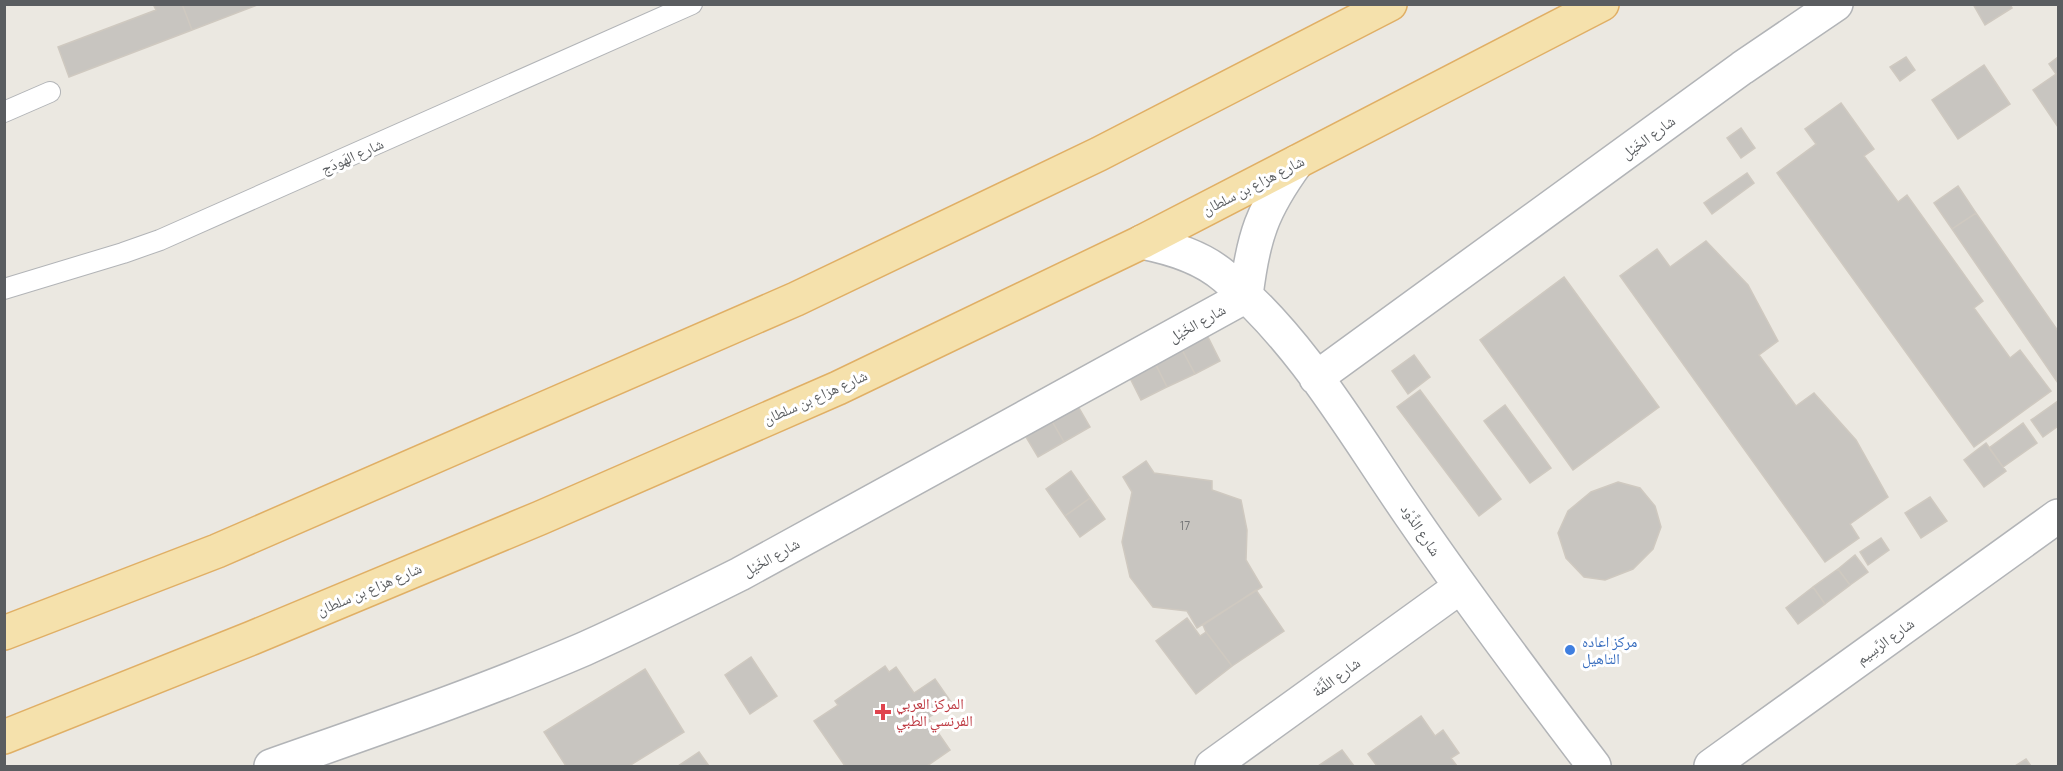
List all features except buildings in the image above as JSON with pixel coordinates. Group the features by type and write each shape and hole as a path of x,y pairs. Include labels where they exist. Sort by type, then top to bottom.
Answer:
{"main road":[{"path":"4,633 217,551 796,300 1099,154 1390,4"},
{"name":"شارع هزاع بن سلطان","path":"4,737 252,638 540,518 838,388 1142,242 1602,4"}],"street":[{"name":"شارع الخَيْل","path":"1316,378 1742,68 1836,4"},
{"path":"1246,296 1250,259 1260,224 1276,191 1297,162"},
{"name":"شارع الذَّوْد","path":"1142,242 1171,248 1199,259 1224,275 1281,332 1316,378 1460,587 1594,766"},
{"name":"شارع الخَيْل","path":"272,766 430,710 582,650 658,615 740,574 1246,296"},
{"name":"شارع الرَّسِيم","path":"1711,766 2058,516"},
{"name":"شارع اللَّمَّة","path":"1212,766 1460,587"}],"lane":[{"name":"شارع الهَودَج","path":"4,290 160,240 692,4"},
{"path":"4,112 50,92"}],"place":[{"name":"مركز اعاده التاهيل","path":"1570,650"},
{"name":"المركز العربي الفرنسي الطبي","path":"883,712"}]}
